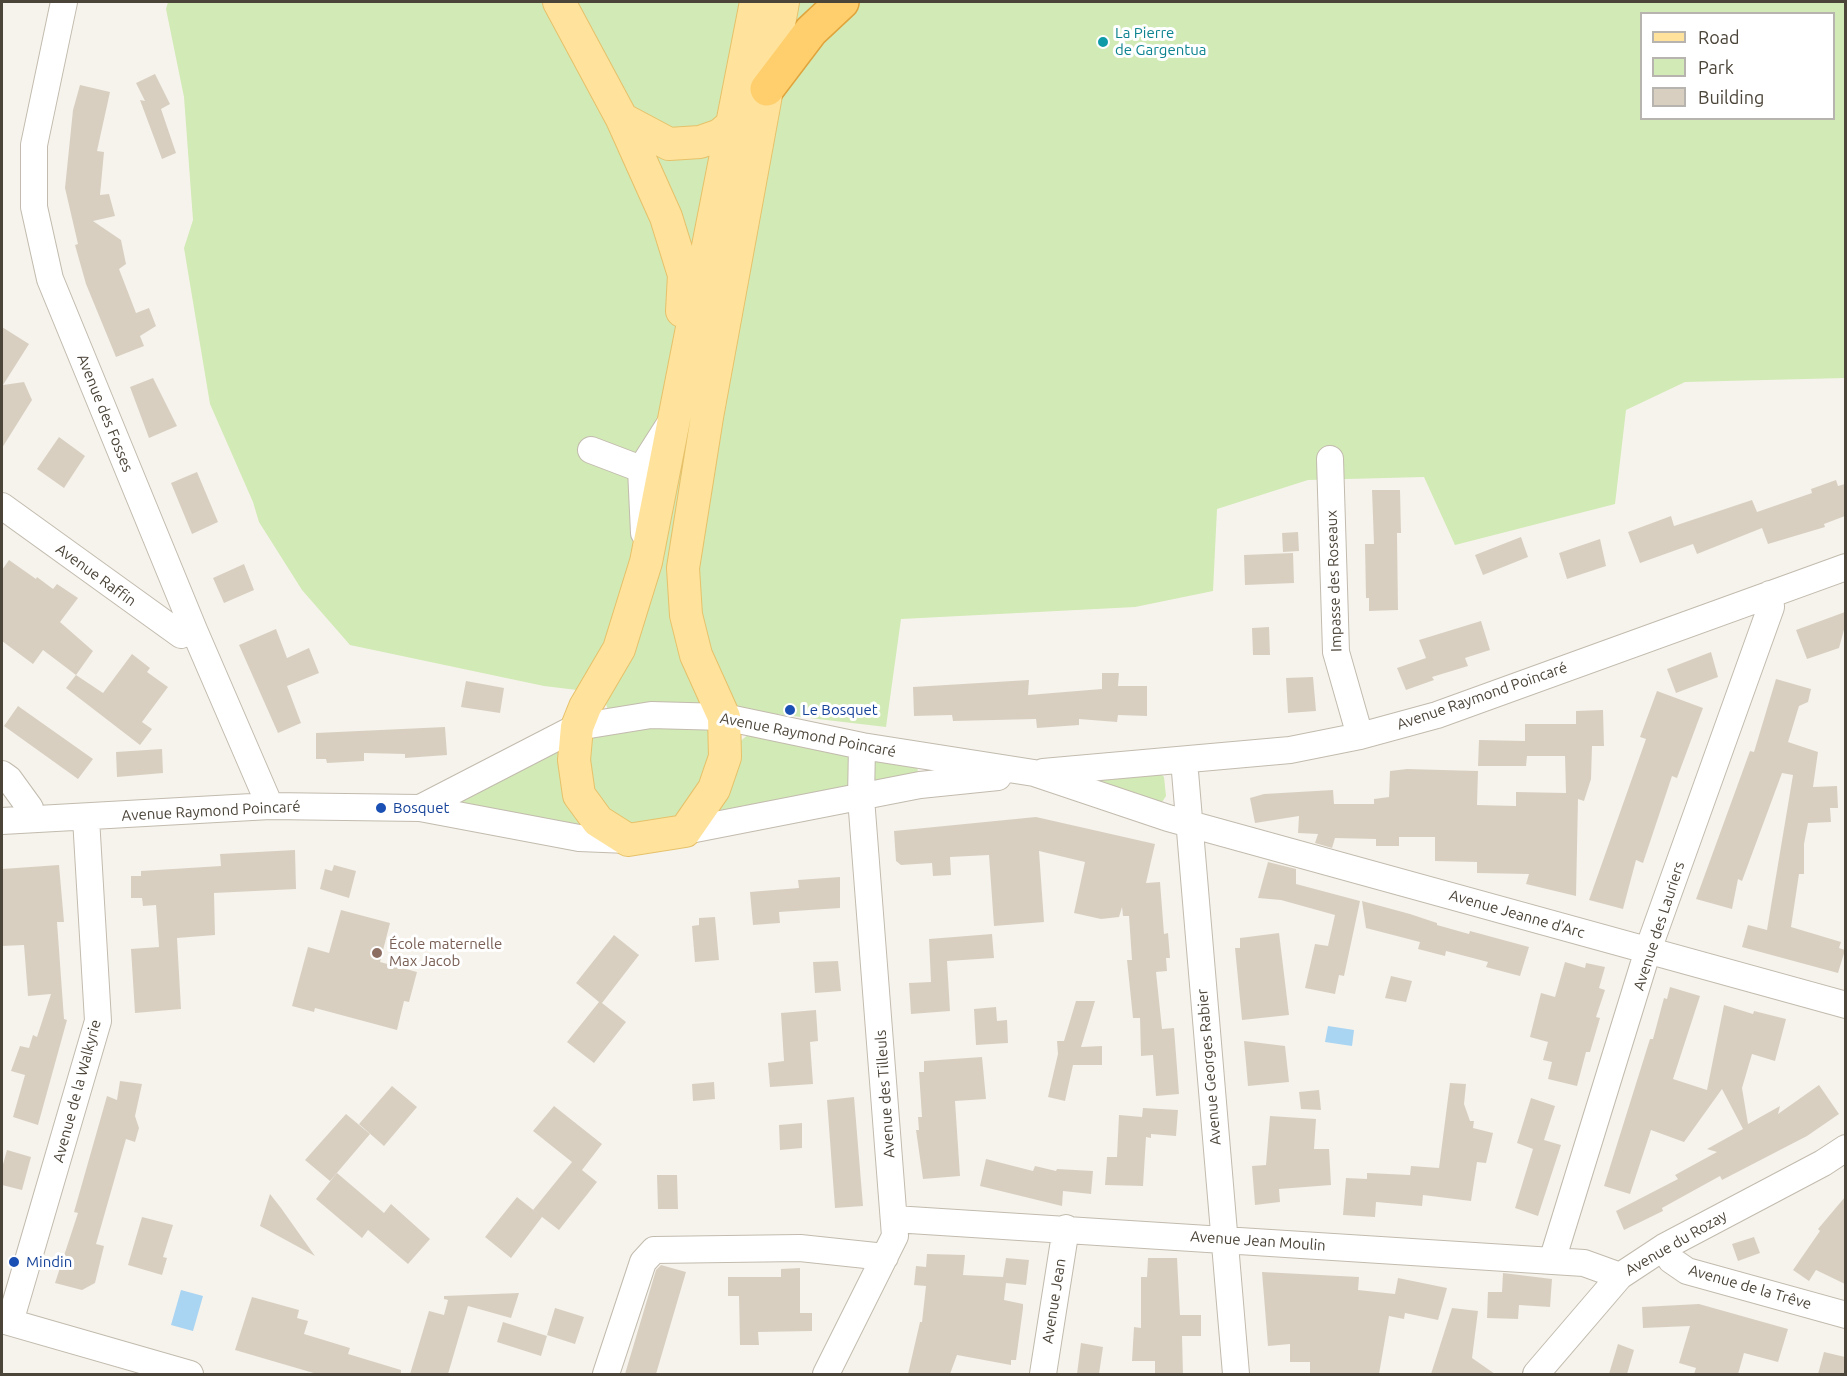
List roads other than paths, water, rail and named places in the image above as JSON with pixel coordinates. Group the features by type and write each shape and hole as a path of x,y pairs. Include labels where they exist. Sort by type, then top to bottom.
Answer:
{"highway":[{"path":"767,89 811,31 842,2"}],"main road":[{"path":"559,2 622,119 666,217 684,275 675,417"},
{"path":"628,840 598,821 579,795 574,760 577,728 585,707 619,649 646,562 756,2"},
{"path":"685,831 714,789 725,757 724,717 696,655 686,615 683,568 707,417 738,260 783,2"},
{"path":"622,119 669,144 700,142 720,135 733,126 767,89"},
{"name":"Avenue Raymond Poincaré","path":"628,840 685,831"}],"street":[{"name":"Avenue des Fosses","path":"64,2 34,145 34,207 50,279 194,630 270,806"},
{"path":"646,562 641,469 675,417"},
{"path":"591,450 641,469"},
{"name":"Impasse des Roseaux","path":"1330,459 1336,652 1360,736"},
{"name":"Avenue Raffin","path":"2,506 181,635 194,630"},
{"name":"Avenue Raymond Poincaré","path":"685,831 920,785 1290,750 1360,736 1437,715 1845,567"},
{"name":"Avenue des Lauriers","path":"1552,1261 1648,950 1771,607 1770,594"},
{"name":"Avenue Raymond Poincaré","path":"420,808 577,728 651,715 724,717 862,746 1034,773"},
{"name":"Avenue des Tilleuls","path":"826,1374 895,1236 861,798 862,746"},
{"name":"Avenue Georges Rabier","path":"1184,760 1236,1374"},
{"name":"Avenue Jeanne d'Arc","path":"1034,773 1168,818 1845,1005"},
{"path":"2,774 9,779 30,808 30,819"},
{"name":"Avenue Raymond Poincaré","path":"2,820 86,818 270,806 420,808 579,838 628,840"},
{"name":"Avenue de la Walkyrie","path":"6,1321 98,1022 86,818"},
{"name":"Avenue du Rozay","path":"1536,1374 1620,1276 1664,1247 1823,1163 1845,1148"},
{"name":"Avenue Jean Moulin","path":"894,1219 1223,1238 1584,1263 1620,1276"},
{"name":"Avenue Jean","path":"1043,1374 1066,1228"},
{"name":"Avenue de la Trêve","path":"1664,1247 1671,1260 1687,1270 1845,1315"},
{"path":"606,1374 643,1262 654,1250 800,1248 885,1257"},
{"path":"6,1321 190,1374"}],"water":[{"path":"1328,1026 1354,1030 1352,1046 1325,1042"},
{"path":"181,1290 203,1296 193,1331 171,1325"}],"place":[{"name":"La Pierre de Gargentua","path":"1103,42"},
{"name":"Le Bosquet","path":"790,710"},
{"name":"Bosquet","path":"381,808"},
{"name":"École maternelle Max Jacob","path":"377,953"},
{"name":"Mindin","path":"14,1262"}]}
